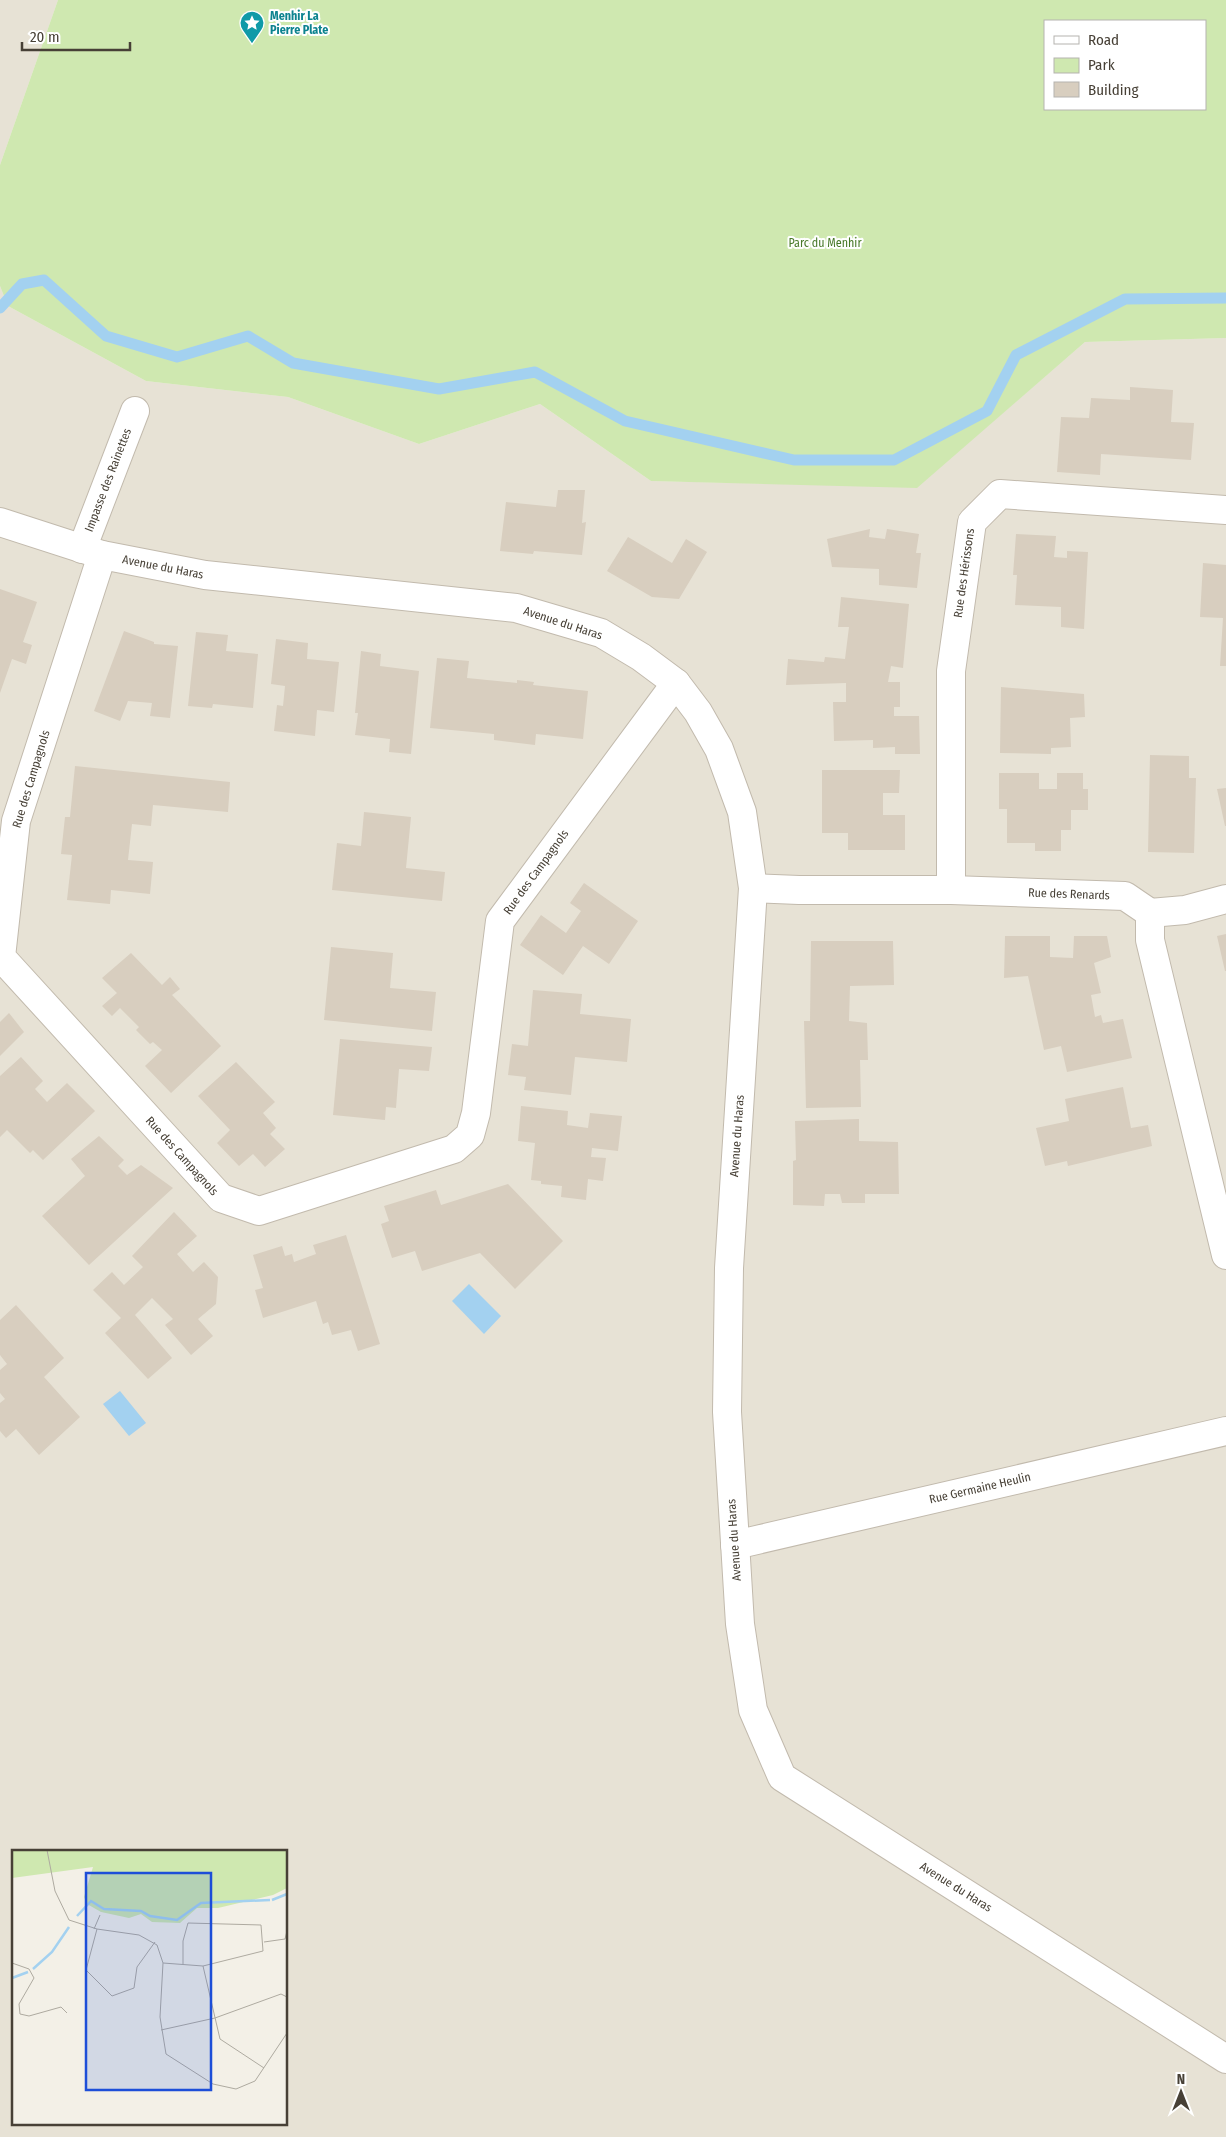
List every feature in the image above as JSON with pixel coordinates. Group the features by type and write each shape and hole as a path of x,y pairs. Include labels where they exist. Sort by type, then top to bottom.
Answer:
{"street":[{"name":"Impasse des Rainettes","path":"92,552 135,411"},
{"name":"Rue des Hérissons","path":"950,890 950,671 972,522 1000,494 1226,510"},
{"name":"Avenue du Haras","path":"0,522 92,552 204,575 516,608 601,633 676,683 698,712 719,749 742,812 753,888 729,1268 727,1412 740,1624 753,1710 782,1777 1226,2059"},
{"name":"Rue des Campagnols","path":"92,552 16,821 1,956 220,1198 259,1211 454,1149 470,1135 476,1113 500,921 676,683"},
{"name":"Rue des Renards","path":"753,888 799,890 950,890 1125,896 1150,913"},
{"path":"1226,899 1184,910 1150,913 1150,940 1226,1254"},
{"name":"Rue Germaine Heulin","path":"734,1545 1226,1431"}],"shaded area":[{"path":"0,0 58,0 0,165"},
{"path":"0,286 8,306 146,381 288,397 419,444 540,404 651,481 917,487 1085,342 1226,338 1226,2137 0,2137"}],"green space":[{"name":"Parc du Menhir","path":"58,0 1226,0 1226,338 1085,342 917,488 651,481 540,404 419,444 288,397 146,381 8,306 0,286 0,165"}],"water":[{"path":"469,1284 501,1316 484,1334 452,1301"},
{"path":"120,1391 146,1423 129,1436 103,1404"}],"building":[{"path":"1130,387 1173,390 1171,422 1194,423 1191,460 1101,454 1100,475 1057,472 1061,417 1089,418 1091,398 1130,400"},
{"path":"558,490 585,490 582,523 586,522 582,555 534,551 533,554 500,551 506,502 556,507"},
{"path":"870,529 869,537 885,539 887,529 919,534 916,553 921,553 917,588 879,585 879,569 832,567 827,539"},
{"path":"1016,534 1056,536 1054,557 1067,558 1067,551 1088,552 1084,629 1061,627 1061,607 1015,605 1017,575 1013,575"},
{"path":"628,537 672,563 686,539 707,552 679,599 652,597 607,571"},
{"path":"1203,563 1226,565 1226,666 1220,666 1223,618 1200,617"},
{"path":"0,589 37,602 23,642 32,645 26,664 12,659 0,693"},
{"path":"841,597 909,604 903,668 891,666 888,682 900,682 900,707 894,707 894,716 919,716 920,754 895,754 895,747 873,748 873,740 834,741 833,702 846,702 846,683 786,685 788,659 824,662 825,657 845,659 849,627 838,627"},
{"path":"124,631 154,642 154,644 178,646 170,718 150,716 152,703 128,701 120,721 94,711"},
{"path":"196,632 228,635 226,651 258,654 253,708 213,704 212,708 188,706"},
{"path":"276,639 308,643 307,659 339,662 334,712 317,710 315,736 274,731 277,705 283,706 285,686 271,684"},
{"path":"361,651 381,654 380,666 419,671 411,754 389,752 390,739 355,735 358,713 355,713"},
{"path":"437,658 469,661 467,678 517,683 517,680 534,682 533,685 588,691 583,739 536,734 535,745 494,740 494,734 430,728"},
{"path":"1001,687 1084,694 1085,717 1070,718 1071,747 1051,748 1051,754 1000,753"},
{"path":"1150,755 1189,756 1189,778 1196,778 1194,853 1148,852"},
{"path":"75,766 230,782 228,812 153,805 151,826 132,824 128,860 153,862 150,894 111,890 110,904 67,900 72,855 61,854 65,817 70,817"},
{"path":"822,770 900,770 899,793 883,793 883,815 905,815 905,850 848,850 848,833 822,833"},
{"path":"999,773 1039,773 1039,789 1057,789 1057,773 1083,773 1083,789 1088,789 1088,810 1071,810 1071,830 1061,830 1061,851 1035,851 1035,843 1007,843 1007,809 999,809"},
{"path":"1226,788 1226,826 1225,826 1217,789"},
{"path":"364,812 411,817 406,868 445,872 442,901 332,890 337,843 361,846"},
{"path":"584,883 638,921 609,964 583,946 563,975 520,945 541,915 566,933 581,911 570,903"},
{"path":"1226,934 1226,971 1225,971 1217,936"},
{"path":"1005,936 1050,936 1050,957 1073,958 1074,936 1107,936 1111,957 1094,963 1101,993 1091,995 1095,1017 1101,1015 1103,1023 1123,1019 1132,1058 1067,1072 1061,1046 1044,1050 1028,976 1004,978"},
{"path":"811,941 893,941 894,985 850,986 849,1021 867,1023 868,1060 860,1060 861,1107 806,1108 804,1021 810,1021"},
{"path":"331,947 393,953 390,988 436,992 432,1031 324,1020"},
{"path":"131,953 162,985 170,977 180,989 172,995 221,1046 171,1093 145,1066 162,1050 153,1042 150,1044 136,1030 139,1027 120,1008 112,1016 102,1006 117,993 102,978"},
{"path":"533,990 582,994 580,1014 631,1019 627,1062 575,1057 571,1095 524,1090 526,1077 508,1075 512,1044 528,1046"},
{"path":"9,1013 24,1032 0,1056 0,1022"},
{"path":"340,1039 432,1047 429,1071 399,1069 396,1108 386,1107 385,1120 333,1115"},
{"path":"21,1057 43,1081 35,1089 47,1102 67,1083 95,1111 43,1160 33,1150 30,1153 7,1130 0,1137 0,1076"},
{"path":"236,1062 275,1102 263,1113 276,1128 270,1134 285,1149 265,1167 253,1154 239,1166 217,1143 230,1130 198,1096"},
{"path":"1123,1087 1131,1128 1148,1125 1152,1146 1068,1166 1067,1161 1045,1166 1036,1128 1069,1121 1065,1099"},
{"path":"521,1106 568,1111 567,1125 588,1128 590,1113 622,1116 618,1151 592,1148 591,1157 606,1158 603,1181 588,1179 586,1200 561,1197 562,1186 541,1184 541,1181 531,1180 535,1143 518,1141"},
{"path":"859,1119 859,1141 898,1142 899,1194 865,1194 865,1203 842,1203 840,1194 825,1194 824,1206 793,1205 793,1161 796,1160 795,1121"},
{"path":"99,1136 124,1160 118,1166 127,1175 141,1165 173,1188 89,1265 42,1216 85,1176 71,1159"},
{"path":"508,1184 563,1241 515,1289 480,1253 422,1271 415,1251 392,1258 381,1224 389,1221 384,1206 436,1190 441,1205"},
{"path":"174,1212 197,1236 177,1254 193,1272 204,1262 218,1277 216,1304 198,1319 213,1336 191,1355 165,1325 173,1319 152,1298 135,1315 172,1358 148,1379 105,1333 121,1318 93,1290 112,1272 124,1285 143,1267 132,1256"},
{"path":"346,1235 380,1344 358,1351 351,1330 332,1335 328,1322 323,1324 316,1301 263,1318 255,1290 263,1288 253,1255 282,1246 285,1256 292,1254 294,1262 316,1254 313,1245"},
{"path":"16,1305 64,1358 44,1377 80,1417 39,1455 16,1429 6,1438 0,1431 0,1403 5,1399 0,1393 0,1370 7,1364 0,1355 0,1320"}],"waterway":[{"path":"0,308 22,284 44,280 106,336 177,357 248,336 293,363 439,389 535,372 625,421 794,460 894,460 987,411 1016,355 1125,299 1226,298"}],"place":[{"name":"Menhir La Pierre Plate","path":"252,44"}]}
